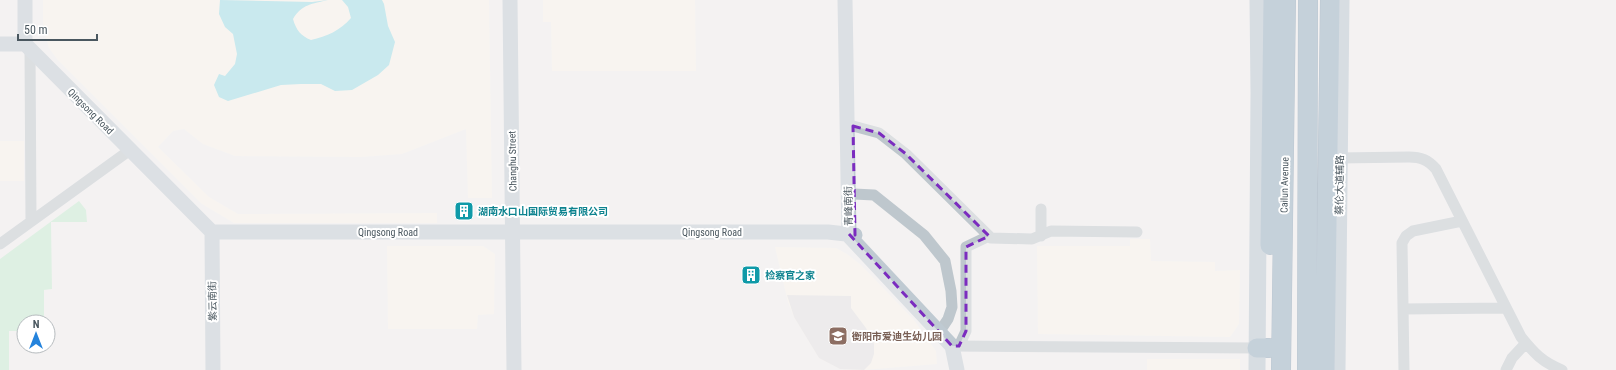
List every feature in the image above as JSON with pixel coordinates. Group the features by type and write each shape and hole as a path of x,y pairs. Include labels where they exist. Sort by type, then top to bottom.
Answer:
{"highway":[{"path":"1269,370 1263,348 1267,88 1273,0"},
{"name":"Cailun Avenue","path":"1281,370 1286,0"},
{"path":"1307,370 1308,0"},
{"path":"1325,370 1330,0"}],"main road":[{"path":"1258,0 1267,88"},
{"name":"蔡伦大道辅路","path":"1337,370 1341,0"},
{"path":"1257,370 1263,348"}],"street":[{"path":"25,0 31,221"},
{"name":"Changhu Street","path":"510,0 521,370"},
{"name":"Changhu Street","path":"514,370 517,0"},
{"name":"青峰南街","path":"845,0 852,235 942,328 955,346 963,370"},
{"name":"青峰南街","path":"851,0 854,194 852,235 849,236 955,346 957,370"},
{"path":"0,44 27,46"},
{"name":"Qingsong Road","path":"27,46 212,232 828,232 852,235"},
{"path":"853,126 879,133 906,154 991,238 1032,239 1051,231 1137,232"},
{"path":"0,244 130,150"},
{"path":"1339,158 1420,157 1429,162 1436,169 1521,338 1536,356 1550,366 1562,370"},
{"path":"854,194 874,195 924,235 945,262 951,291 952,307 948,319 942,328"},
{"path":"1040,209 1041,236"},
{"path":"1404,370 1402,243 1406,236 1413,231 1462,221"},
{"name":"紫云南街","path":"212,232 213,370"},
{"path":"955,346 966,331 966,247 989,236"},
{"path":"1403,309 1506,308"},
{"path":"1506,370 1512,358 1526,343"},
{"path":"955,346 1263,348"}],"highlighted area":[{"path":"853,126 879,133 906,154 989,236 966,247 966,331 959,346 952,346 849,234 855,235"}],"shaded area":[{"path":"43,0 489,0 492,198 468,198 466,129 402,154 361,157 235,156 203,144 184,129 173,131 158,147 209,197 238,214 437,213 437,223 234,223 202,204 57,59 49,48 46,38 43,23"},
{"path":"543,0 695,0 696,71 552,71 551,22 543,22"},
{"path":"0,141 24,141 24,181 0,181"},
{"path":"1130,239 1150,239 1151,261 1215,262 1215,271 1240,270 1239,324 1230,337 1038,334 1037,246 1130,246"},
{"path":"387,246 483,246 495,254 494,314 478,315 477,329 388,329"},
{"path":"775,247 836,248 847,254 861,265 914,320 936,351 937,364 864,370 840,369 819,358 794,317 788,302"},
{"name":"衡阳市爱迪生幼儿园","path":"787,295 851,296 851,308 866,328 874,344 874,354 871,363 864,370 840,369 819,358 794,317"},
{"path":"1147,359 1240,359 1240,370 1147,370"}],"green space":[{"path":"79,201 86,210 87,222 51,222 52,289 44,290 44,314 16,314 16,331 9,331 9,370 0,370 0,259"}],"water":[{"path":"220,0 312,2 328,0 304,7 293,19 299,32 304,37 311,40 333,32 347,23 351,18 348,7 342,0 382,0 388,26 395,42 389,65 378,75 352,90 335,91 321,84 281,85 228,101 219,97 214,85 219,74 225,76 235,64 237,54 233,34 225,27 219,14"}],"place":[{"name":"湖南水口山国际贸易有限公司","path":"464,211"},
{"name":"检察官之家","path":"751,275"},
{"name":"衡阳市爱迪生幼儿园","path":"838,336"}]}
